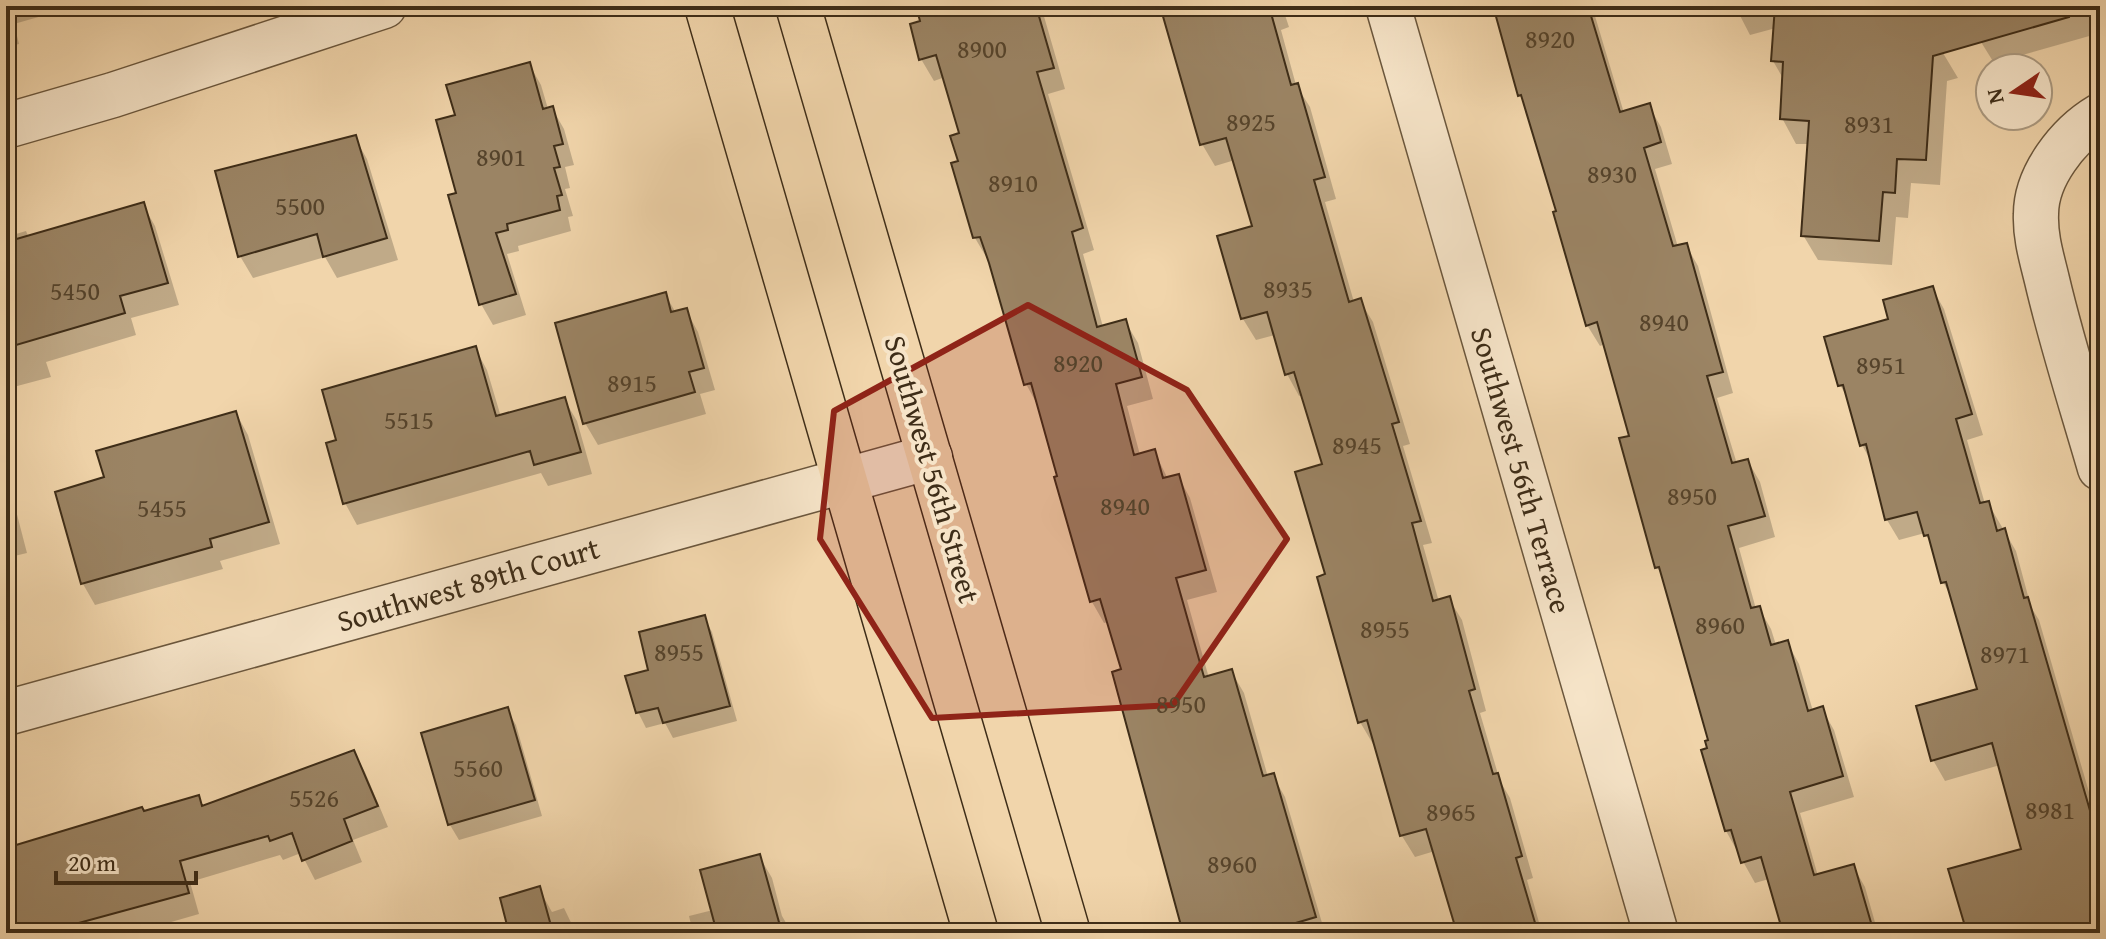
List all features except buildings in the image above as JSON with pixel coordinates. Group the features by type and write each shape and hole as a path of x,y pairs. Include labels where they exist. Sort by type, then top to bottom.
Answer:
{"main road":[{"path":"707,6 976,933"},
{"name":"Southwest 56th Street","path":"798,6 1068,933"}],"street":[{"path":"6,126 113,95 384,6"},
{"name":"Southwest 56th Terrace","path":"1388,6 1656,933"},
{"path":"2100,116 2069,141 2047,174 2035,212 2040,253 2100,468"},
{"name":"Southwest 89th Court","path":"6,713 930,457"}],"highlighted area":[{"path":"1028,305 1187,390 1287,539 1173,705 932,718 820,539 834,411"}]}
